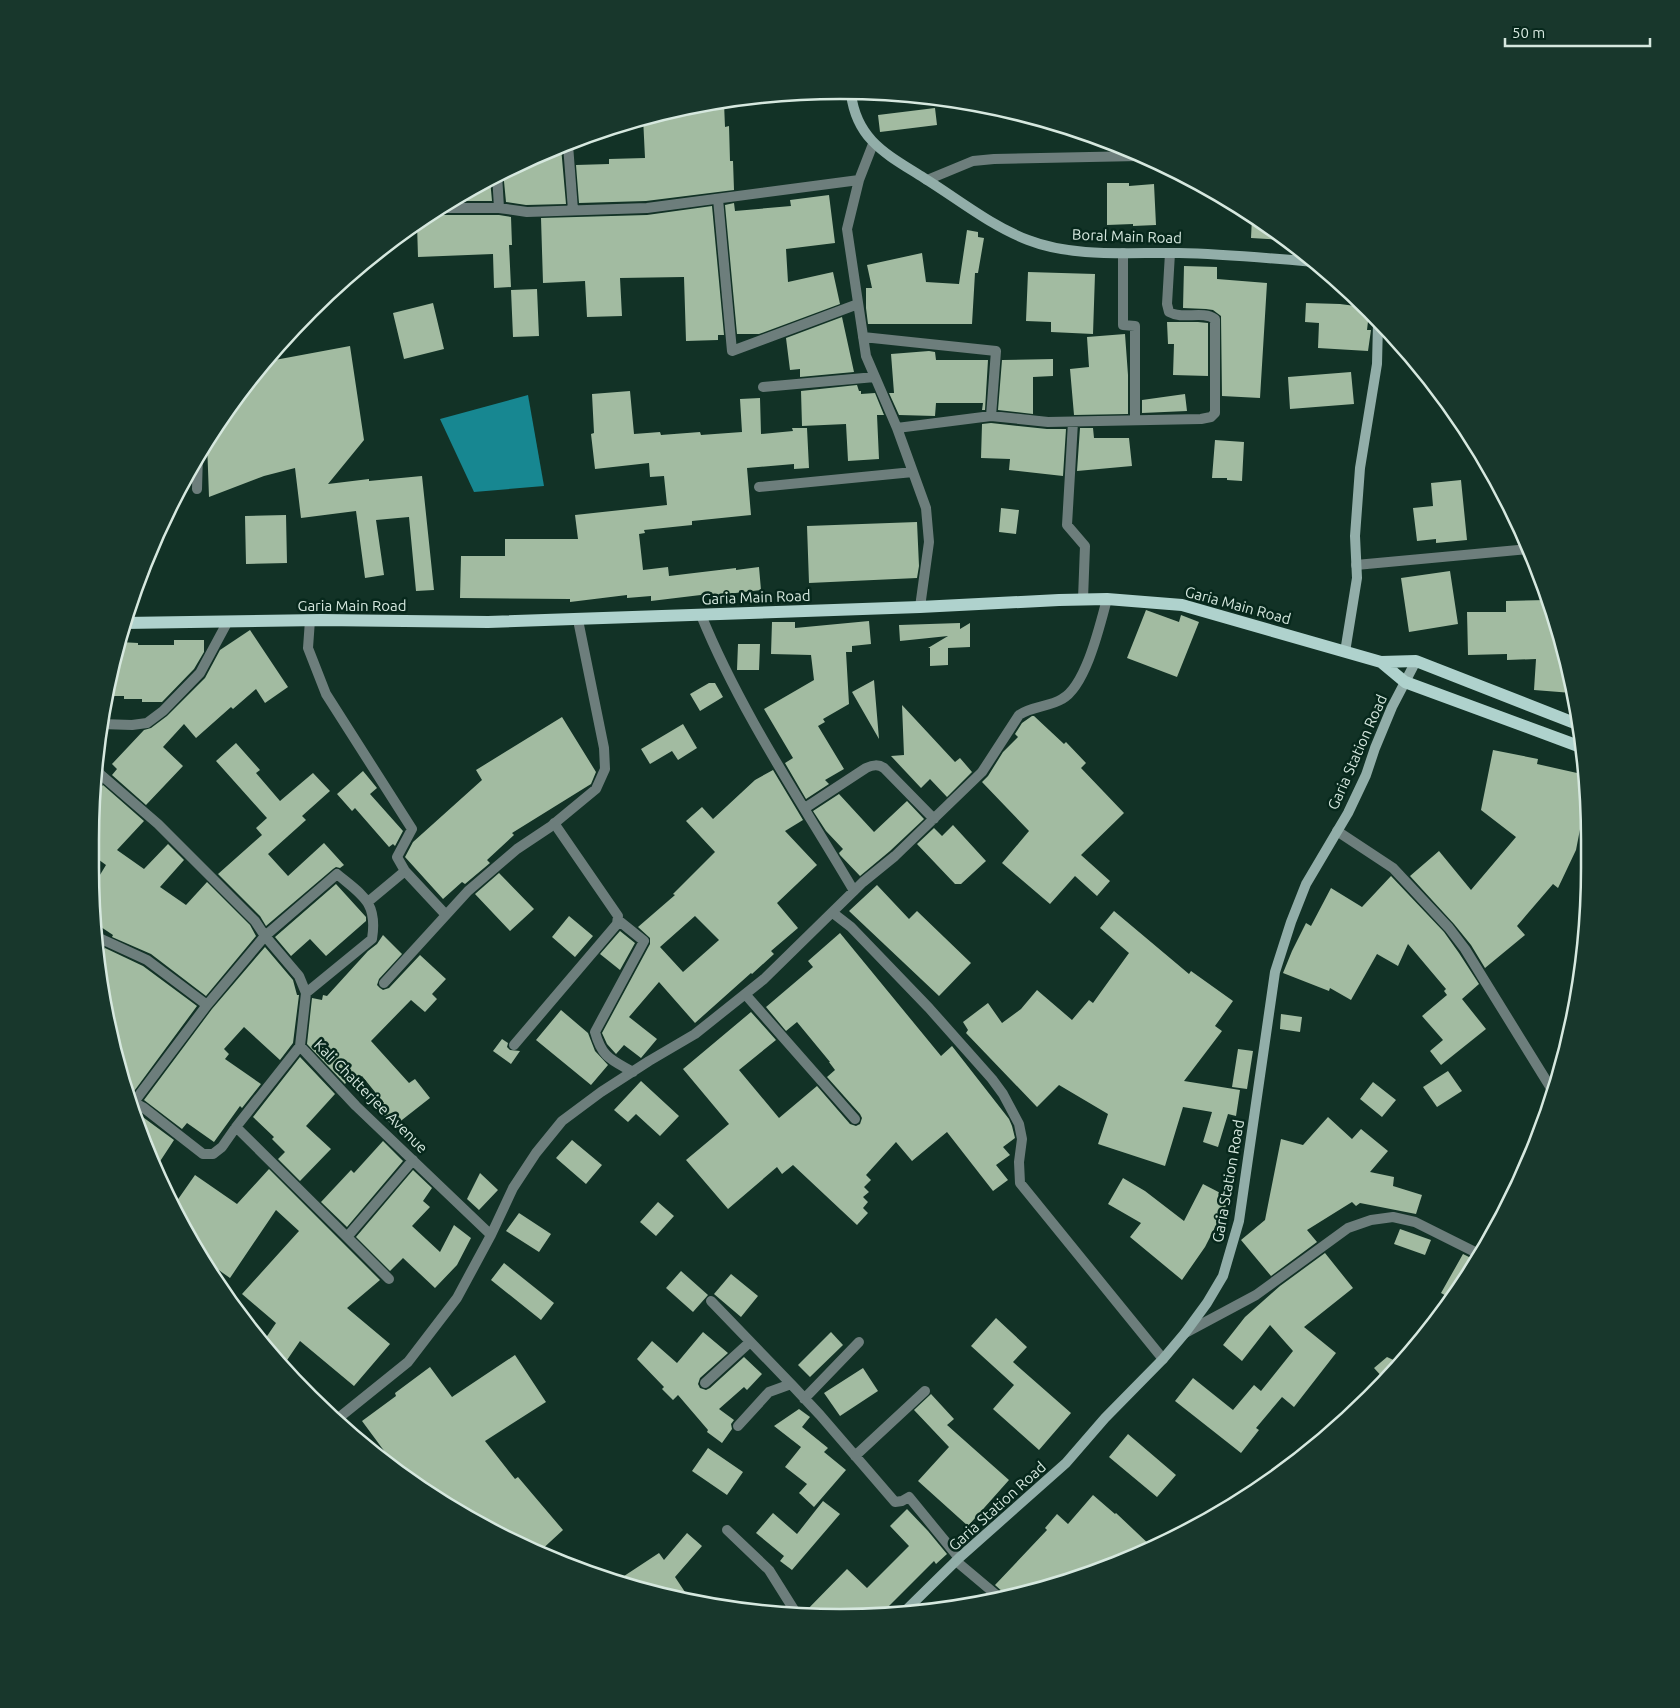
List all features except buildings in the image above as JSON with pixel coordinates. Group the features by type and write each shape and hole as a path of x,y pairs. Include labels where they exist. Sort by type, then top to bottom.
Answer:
{"main road":[{"name":"Boral Main Road","path":"852,99 859,124 873,144 994,224 1029,240 1063,249 1123,253 1233,254 1302,261"},
{"path":"1345,652 1357,578 1355,536 1360,468 1377,364 1378,331"},
{"name":"Garia Main Road","path":"132,623 310,620 488,622 578,620 1107,599 1182,605 1381,662 1416,661 1571,722"},
{"name":"Garia Station Road","path":"911,1606 958,1560 1066,1463 1186,1333 1223,1276 1239,1221 1275,972 1290,922 1306,884 1348,814 1366,775 1392,707 1416,661"},
{"name":"Garia Main Road","path":"1381,662 1405,682 1575,745"}],"street":[{"path":"873,144 858,180 847,229 866,356 897,428 926,508 929,542 920,607"},
{"path":"568,150 573,210"},
{"path":"927,180 973,161 1127,156"},
{"path":"453,208 499,208 527,212 646,208 858,180"},
{"path":"498,183 499,208"},
{"path":"718,199 732,351 858,304"},
{"path":"1123,253 1123,325 1135,326 1134,419"},
{"path":"897,428 992,416 1048,422 1201,419 1211,417 1215,413 1215,319 1210,316 1175,316 1169,312 1167,304 1170,253"},
{"path":"862,337 996,351 992,416"},
{"path":"763,387 875,377"},
{"path":"1073,422 1067,525 1085,546 1083,599"},
{"path":"197,490 198,470"},
{"path":"759,487 913,472"},
{"path":"1356,565 1522,550"},
{"path":"341,1416 408,1362 457,1298 491,1235 513,1188 536,1153 562,1121 633,1072 695,1034 764,979 854,891 895,856 982,772 1019,716 1026,711 1062,699 1074,689 1082,676 1097,636 1107,599"},
{"path":"701,615 713,645 743,706 854,891"},
{"path":"310,620 308,648 326,694 412,829 397,857 405,870 446,915"},
{"path":"384,983 468,891 517,849 554,824 596,789 605,769 604,748 578,620"},
{"path":"108,724 147,722 162,712 200,673 228,621"},
{"path":"805,808 866,768 879,765 934,819"},
{"path":"101,781 158,824 255,921 265,936 299,976 306,993 372,938 374,925 368,901 337,874 265,936 207,1005 135,1098"},
{"path":"554,824 618,916 618,920 644,942 595,1032 600,1047 607,1057 633,1072"},
{"path":"1337,831 1392,868 1449,928 1465,949 1549,1084"},
{"path":"368,901 405,870"},
{"path":"833,913 851,927 929,1008 992,1079 1003,1094 1019,1124 1022,1140 1018,1162 1020,1183 1163,1359"},
{"path":"514,1045 618,920"},
{"path":"102,940 146,960 207,1005"},
{"name":"Kali Chatterjee Avenue","path":"306,993 300,1046 356,1106 491,1235"},
{"path":"746,994 854,1119"},
{"path":"138,1105 203,1154 213,1154 222,1147 300,1046"},
{"path":"236,1128 389,1279"},
{"path":"347,1236 413,1160"},
{"path":"1186,1333 1256,1295 1348,1228 1371,1220 1393,1217 1415,1222 1474,1252"},
{"path":"711,1301 791,1384 895,1502 909,1497 958,1560 994,1593"},
{"path":"705,1383 750,1342"},
{"path":"804,1399 859,1342"},
{"path":"738,1426 769,1392 791,1384"},
{"path":"855,1456 925,1391"},
{"path":"727,1530 769,1570 793,1608"}],"water":[{"path":"528,395 544,486 474,492 440,419"}]}
